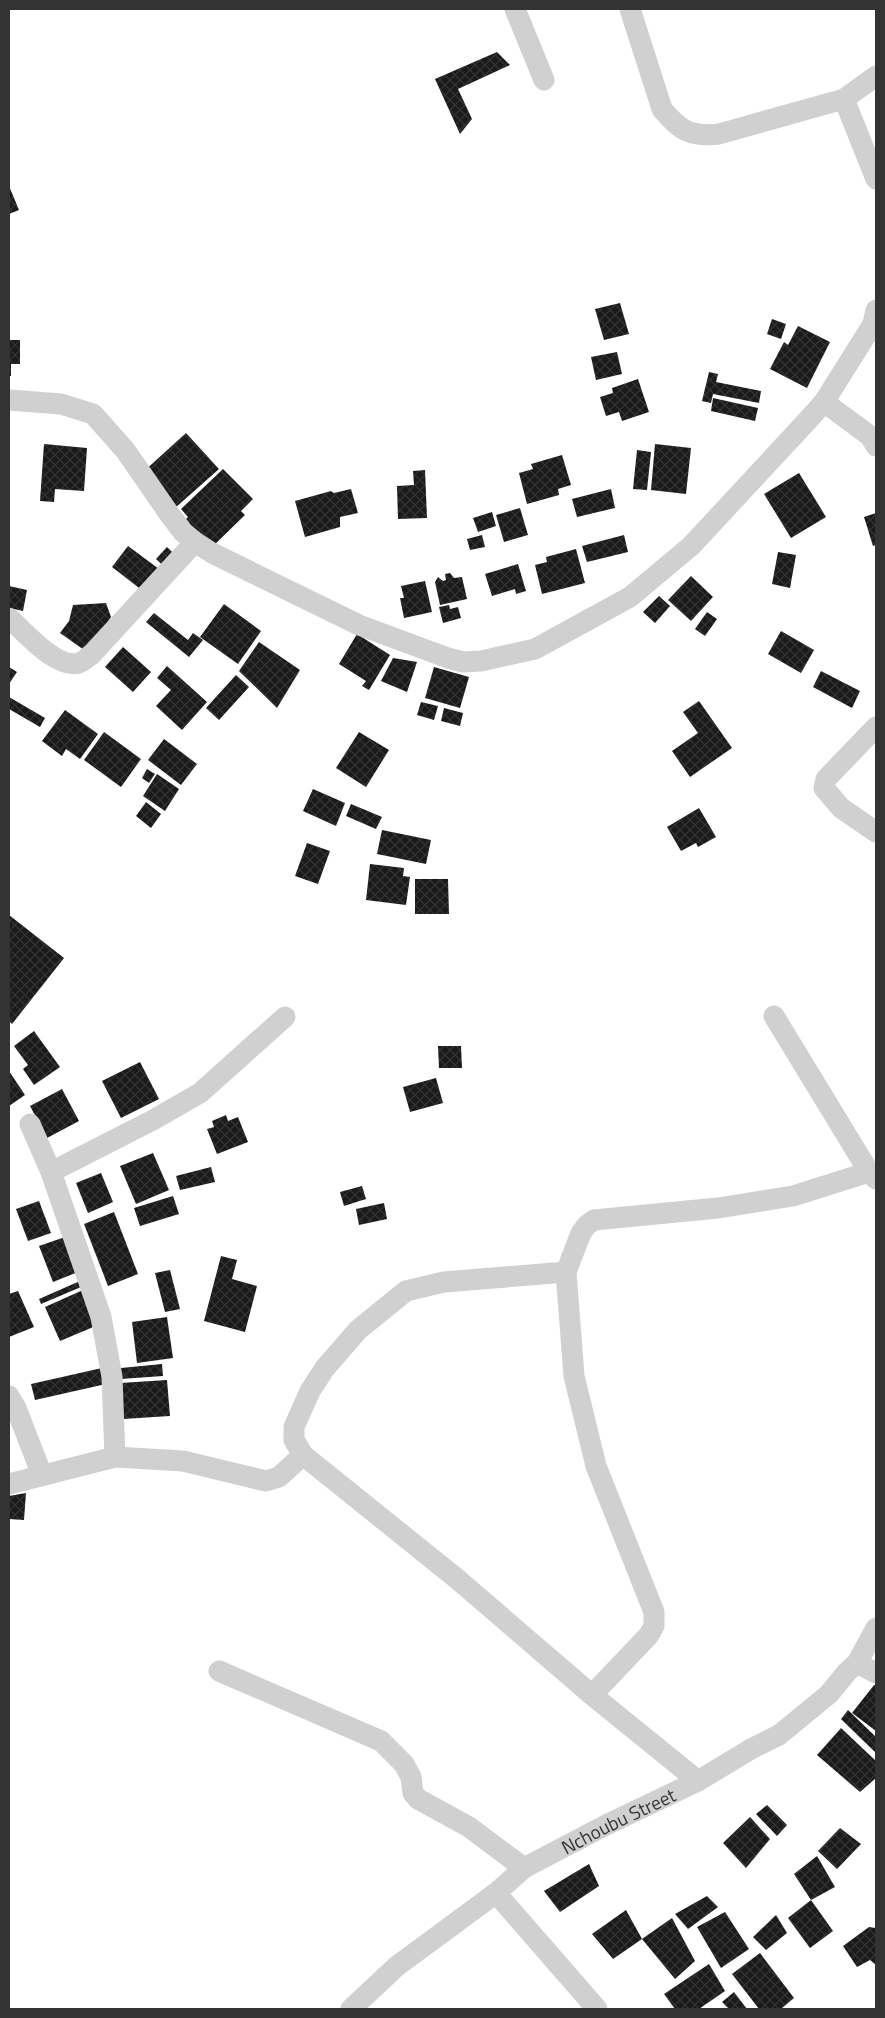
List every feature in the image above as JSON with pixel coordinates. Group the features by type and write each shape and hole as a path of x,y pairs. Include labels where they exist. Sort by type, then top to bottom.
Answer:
{"street":[{"path":"515,9 544,80"},
{"path":"630,9 662,109 673,122 687,132 704,136 719,134 844,99 876,76"},
{"path":"844,99 876,179"},
{"path":"9,400 61,404 92,414 125,450 184,532 195,542 220,557 359,625 448,658 463,662 481,661 535,649 630,597 691,546 824,402 875,320"},
{"path":"824,402 870,436 876,446"},
{"path":"9,618 49,654 65,664 79,663 92,654 195,542"},
{"path":"876,727 826,778 824,788 841,808 876,832"},
{"path":"592,1695 648,1635 654,1626 654,1612 596,1466 574,1376 566,1272 581,1233 594,1220 718,1208 793,1196 872,1176 774,1016"},
{"path":"52,1172 161,1116 200,1093 285,1017"},
{"path":"30,1124 52,1172 101,1317 112,1377 115,1457"},
{"path":"566,1272 444,1282 406,1290 358,1330 325,1368 310,1391 294,1427 294,1440 303,1455 456,1578 592,1695 698,1781"},
{"path":"9,1396 16,1408 42,1475"},
{"path":"9,1484 115,1457 183,1461 266,1482 279,1477 303,1455"},
{"name":"Nchoubu Street","path":"351,2009 398,1966 496,1893 524,1868 606,1825 698,1781 751,1749 779,1735 829,1694 857,1663 876,1628"},
{"path":"857,1663 876,1673"},
{"path":"219,1671 381,1741 404,1764 411,1777 413,1793 418,1799 469,1827 524,1868"},
{"path":"496,1893 597,2009"}],"building":[{"path":"497,52 510,65 458,89 472,119 460,134 435,79"},
{"path":"9,186 19,210 9,214"},
{"path":"620,303 629,334 604,340 595,309"},
{"path":"772,319 786,324 781,339 767,334"},
{"path":"798,326 830,342 807,388 770,369 784,342 788,345"},
{"path":"9,340 20,340 20,364 11,364 11,376 9,376"},
{"path":"617,352 622,374 596,380 591,357"},
{"path":"709,372 718,374 716,382 761,391 759,403 713,394 711,403 702,401"},
{"path":"638,379 649,412 622,421 619,412 606,416 600,397 613,393 612,388"},
{"path":"713,398 758,408 755,421 711,411"},
{"path":"186,433 219,469 175,508 142,473"},
{"path":"44,444 87,448 84,491 55,489 54,502 40,501"},
{"path":"655,444 691,448 686,494 651,490"},
{"path":"637,450 651,452 647,490 633,489"},
{"path":"562,455 571,485 558,489 559,495 527,504 519,473 533,469 531,464"},
{"path":"223,469 253,499 241,511 245,515 207,552 181,524 188,517 181,509"},
{"path":"425,470 427,518 398,519 397,486 414,485 413,471"},
{"path":"799,473 826,517 791,538 764,494"},
{"path":"351,489 358,513 340,517 340,527 305,537 295,501 331,491 334,493"},
{"path":"611,489 615,508 577,517 572,499"},
{"path":"520,508 528,535 504,542 496,515"},
{"path":"492,512 496,526 478,532 473,518"},
{"path":"876,513 876,545 873,546 864,517"},
{"path":"482,535 485,547 470,550 467,539"},
{"path":"624,535 628,552 587,562 582,546"},
{"path":"128,546 159,569 143,591 112,567"},
{"path":"167,547 183,562 172,574 156,559"},
{"path":"576,549 585,583 542,594 535,565 547,562 546,557"},
{"path":"778,552 796,555 790,588 772,584"},
{"path":"518,564 526,591 516,594 515,589 492,596 485,574"},
{"path":"450,573 454,578 462,577 467,599 440,605 435,582 438,577 443,581 446,580 445,574"},
{"path":"691,576 713,597 691,621 668,600"},
{"path":"425,581 432,612 404,618 400,598 404,598 401,586"},
{"path":"9,586 27,590 23,611 14,609 12,617 9,616"},
{"path":"659,596 670,606 655,623 643,612"},
{"path":"106,603 111,617 87,652 60,633 69,621 73,605"},
{"path":"224,604 261,631 238,664 200,637"},
{"path":"449,605 450,609 458,607 461,618 443,623 439,607"},
{"path":"707,612 717,619 705,636 695,629"},
{"path":"154,613 188,640 193,633 203,640 189,657 146,622"},
{"path":"781,631 814,650 801,673 768,654"},
{"path":"357,634 390,655 369,690 362,686 366,681 339,664"},
{"path":"259,642 300,670 277,708 239,671"},
{"path":"123,647 151,672 133,692 105,667"},
{"path":"393,658 417,662 407,692 381,681"},
{"path":"167,666 207,702 182,730 156,706 171,690 157,678"},
{"path":"9,667 17,672 9,684"},
{"path":"434,667 469,677 460,708 425,698"},
{"path":"821,671 860,691 852,708 813,687"},
{"path":"236,675 249,687 219,720 206,708"},
{"path":"9,697 45,718 40,727 9,709"},
{"path":"699,701 732,748 690,777 672,751 698,733 683,712"},
{"path":"421,702 438,706 434,720 417,715"},
{"path":"444,708 463,713 460,726 441,721"},
{"path":"65,710 98,734 80,759 66,749 62,756 42,741"},
{"path":"104,732 141,759 121,787 84,760"},
{"path":"359,732 389,750 366,787 336,768"},
{"path":"164,739 197,764 181,785 148,760"},
{"path":"147,769 155,774 149,783 142,778"},
{"path":"157,774 179,789 165,811 143,796"},
{"path":"313,789 345,803 336,826 303,811"},
{"path":"146,802 161,814 151,828 136,816"},
{"path":"351,804 382,817 376,829 346,816"},
{"path":"699,808 716,837 698,847 696,843 681,851 667,827"},
{"path":"382,830 431,840 426,864 377,854"},
{"path":"307,843 330,851 318,884 295,876"},
{"path":"370,864 404,868 403,876 410,877 406,905 366,900"},
{"path":"415,879 448,879 449,914 415,914"},
{"path":"9,915 64,958 12,1024 9,1021"},
{"path":"34,1031 60,1067 34,1085 23,1069 28,1065 14,1046"},
{"path":"438,1046 461,1046 462,1068 439,1068"},
{"path":"140,1062 159,1099 121,1118 102,1081"},
{"path":"9,1071 25,1095 9,1106"},
{"path":"436,1078 443,1103 410,1112 403,1087"},
{"path":"62,1089 79,1121 47,1138 30,1106"},
{"path":"226,1115 228,1121 238,1117 248,1142 217,1154 207,1129 214,1127 212,1121"},
{"path":"153,1153 169,1190 136,1204 120,1166"},
{"path":"211,1167 215,1182 180,1190 176,1176"},
{"path":"101,1173 113,1202 88,1213 76,1183"},
{"path":"362,1186 366,1199 344,1206 340,1192"},
{"path":"173,1196 179,1214 140,1226 134,1208"},
{"path":"39,1201 51,1233 28,1241 16,1209"},
{"path":"384,1203 387,1219 359,1225 356,1209"},
{"path":"114,1212 138,1274 108,1286 84,1224"},
{"path":"65,1237 78,1272 53,1282 39,1246"},
{"path":"221,1256 237,1260 232,1279 257,1286 245,1332 204,1321"},
{"path":"170,1270 180,1309 165,1312 155,1273"},
{"path":"80,1281 81,1287 41,1304 39,1299"},
{"path":"83,1290 98,1325 60,1341 45,1307"},
{"path":"18,1291 34,1327 9,1337 9,1294"},
{"path":"167,1317 173,1358 137,1363 132,1322"},
{"path":"162,1364 163,1376 121,1379 121,1368"},
{"path":"102,1368 106,1384 35,1400 31,1384"},
{"path":"167,1380 170,1416 123,1419 120,1383"},
{"path":"26,1493 24,1520 9,1519 9,1496"},
{"path":"874,1685 876,1685 876,1731 852,1713"},
{"path":"848,1710 876,1737 876,1753 841,1719"},
{"path":"841,1728 876,1761 876,1778 860,1792 817,1755"},
{"path":"767,1805 787,1825 777,1836 756,1814"},
{"path":"750,1817 770,1839 746,1868 723,1843"},
{"path":"840,1828 861,1844 837,1869 818,1851"},
{"path":"817,1856 835,1887 811,1900 794,1874"},
{"path":"589,1864 599,1886 560,1912 544,1891"},
{"path":"707,1896 718,1907 688,1929 675,1914"},
{"path":"811,1900 833,1931 810,1948 788,1918"},
{"path":"626,1910 642,1939 613,1959 592,1934"},
{"path":"725,1912 749,1949 721,1968 697,1927"},
{"path":"776,1915 787,1933 766,1950 753,1937"},
{"path":"672,1918 695,1961 675,1979 642,1939"},
{"path":"869,1927 876,1928 876,1965 870,1960 857,1967 843,1946"},
{"path":"760,1953 794,1998 781,2009 759,2009 732,1974"},
{"path":"709,1964 725,1991 699,2009 675,2009 664,1994"},
{"path":"734,1992 747,2009 729,2009 722,2002"}]}
